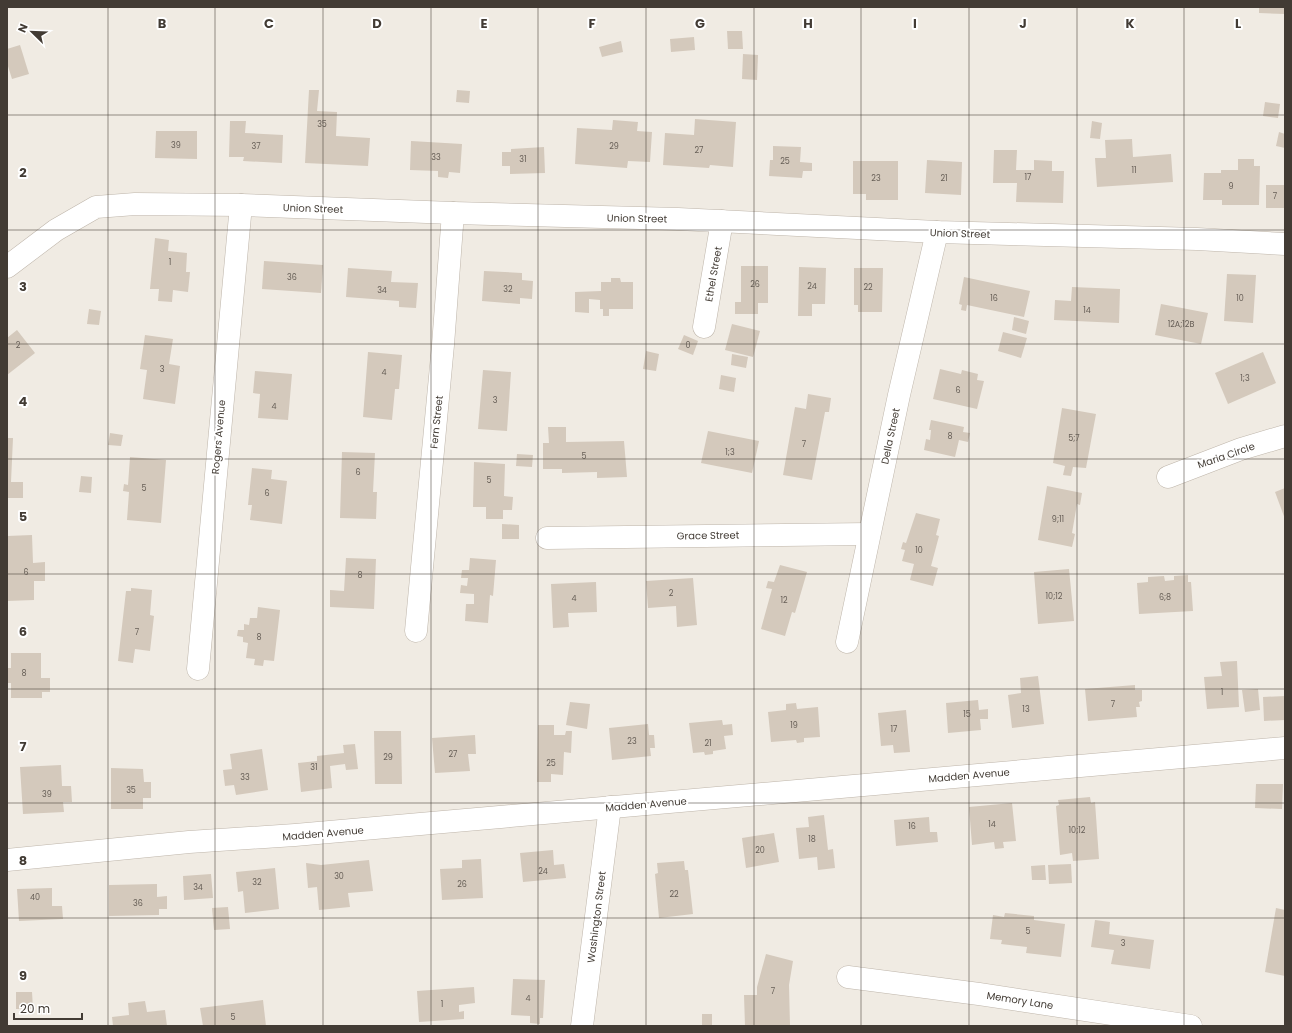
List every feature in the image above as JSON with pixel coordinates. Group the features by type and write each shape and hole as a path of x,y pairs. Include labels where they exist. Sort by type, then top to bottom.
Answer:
{"street":[{"name":"Union Street","path":"7,267 56,230 96,207 135,204 241,205 722,221 937,232 1197,239 1285,244"},
{"name":"Rogers Avenue","path":"198,669 241,205"},
{"name":"Fern Street","path":"416,631 443,345 453,213"},
{"name":"Ethel Street","path":"704,327 722,221"},
{"name":"Della Street","path":"847,642 869,534 937,232"},
{"name":"Maria Circle","path":"1168,477 1241,449 1285,436"},
{"name":"Grace Street","path":"547,538 869,534"},
{"name":"Madden Avenue","path":"7,860 189,842 295,836 1285,748"},
{"name":"Washington Street","path":"582,1026 610,807"},
{"name":"Memory Lane","path":"848,977 986,995 1191,1026"}],"building":[{"path":"1259,7 1285,7 1285,14 1259,13"},
{"path":"727,31 742,31 743,49 728,49"},
{"path":"694,37 695,50 671,52 670,39"},
{"path":"621,41 623,52 602,57 599,47"},
{"path":"20,45 29,74 12,79 7,63 7,49"},
{"path":"743,54 758,55 757,80 742,79"},
{"path":"309,90 319,90 317,111 337,112 336,136 370,138 368,166 305,163"},
{"path":"457,90 470,91 469,103 456,102"},
{"path":"1265,102 1280,104 1278,118 1263,116"},
{"path":"695,119 736,122 733,167 710,165 709,168 663,165 665,133 694,135"},
{"path":"613,120 638,122 637,131 652,132 650,162 628,161 627,168 575,164 577,128 612,130"},
{"path":"230,121 246,121 245,133 283,135 282,163 243,161 244,157 229,157"},
{"path":"1092,121 1102,123 1100,139 1090,138"},
{"path":"156,131 197,131 197,159 155,158"},
{"path":"1279,132 1285,134 1285,148 1276,146"},
{"path":"1132,139 1133,157 1171,154 1173,182 1097,187 1095,158 1106,158 1105,140"},
{"path":"411,141 462,144 460,173 449,172 448,178 438,177 438,171 410,170"},
{"path":"773,146 801,147 800,162 812,163 812,171 803,171 802,178 769,176 770,160 773,160"},
{"path":"544,147 545,173 510,174 510,166 502,166 502,152 511,152 511,149"},
{"path":"994,150 1017,150 1016,170 1034,170 1034,160 1052,161 1052,171 1064,171 1063,203 1016,202 1017,183 993,183"},
{"path":"1238,159 1254,159 1254,166 1260,166 1259,205 1222,205 1222,200 1203,200 1204,173 1221,173 1221,170 1238,170"},
{"path":"927,160 962,162 961,195 925,193"},
{"path":"853,161 898,161 898,200 866,200 866,194 853,194"},
{"path":"1266,185 1285,185 1285,208 1266,208"},
{"path":"155,238 169,240 168,251 187,253 186,272 190,272 188,292 173,290 172,302 158,301 159,289 150,289"},
{"path":"264,261 323,265 321,293 262,289"},
{"path":"741,266 768,266 768,303 758,303 758,314 735,314 735,302 741,302"},
{"path":"799,267 826,268 825,304 812,304 812,316 798,316"},
{"path":"348,268 392,271 391,282 418,283 416,308 399,307 399,301 346,297"},
{"path":"854,268 883,268 882,312 858,312 858,305 854,305"},
{"path":"484,271 522,273 522,280 533,281 532,299 520,298 520,304 482,301"},
{"path":"1227,274 1256,275 1253,323 1224,321"},
{"path":"964,277 1030,291 1024,317 967,305 966,311 961,310 962,305 959,304"},
{"path":"611,278 620,278 621,282 633,282 633,309 609,309 609,316 603,316 603,309 600,309 600,300 589,299 589,313 575,312 575,292 601,291 601,282 611,282"},
{"path":"1072,287 1120,289 1119,323 1054,320 1055,300 1071,301"},
{"path":"1161,304 1208,313 1201,344 1155,335"},
{"path":"89,309 101,311 99,325 87,324"},
{"path":"1014,317 1029,321 1026,334 1012,330"},
{"path":"732,324 760,331 753,357 725,350"},
{"path":"17,330 35,353 7,375 7,338"},
{"path":"1003,332 1027,338 1021,358 998,351"},
{"path":"145,335 173,339 169,364 180,366 175,404 143,399 147,370 140,369"},
{"path":"684,335 698,341 693,355 678,349"},
{"path":"646,351 659,354 656,371 643,369"},
{"path":"368,352 402,355 399,389 395,389 392,420 363,417"},
{"path":"1263,352 1276,383 1228,404 1215,373"},
{"path":"732,354 748,357 746,368 731,365"},
{"path":"940,369 961,374 962,370 978,374 977,380 984,381 977,409 933,399"},
{"path":"483,370 511,372 507,431 478,429"},
{"path":"255,371 292,374 288,420 258,418 260,394 253,393"},
{"path":"721,375 736,378 734,392 719,389"},
{"path":"808,394 831,398 829,412 825,412 812,480 783,475 795,407 806,409"},
{"path":"1062,408 1096,414 1086,468 1073,467 1071,476 1063,475 1065,466 1053,463"},
{"path":"931,420 964,427 963,432 970,433 968,442 959,440 955,457 924,450 926,439 930,440 931,430 929,430"},
{"path":"548,427 566,427 566,442 624,441 627,477 597,478 597,472 562,473 562,469 543,469 543,443 549,443"},
{"path":"708,431 759,441 752,473 701,463"},
{"path":"110,433 123,435 121,446 108,445"},
{"path":"7,438 13,438 11,482 23,482 23,498 7,498"},
{"path":"342,452 375,453 373,492 377,492 376,519 340,518"},
{"path":"517,454 533,455 532,467 516,466"},
{"path":"130,457 166,460 161,523 127,520 129,492 123,491 124,484 128,485"},
{"path":"474,462 505,464 504,496 513,497 512,510 503,510 503,519 486,519 486,507 473,507"},
{"path":"252,468 272,470 271,479 287,481 282,524 250,520 252,505 248,505"},
{"path":"81,476 92,477 91,493 79,492"},
{"path":"1047,486 1082,493 1080,505 1077,504 1072,533 1075,534 1072,547 1038,540"},
{"path":"1285,488 1285,519 1275,492"},
{"path":"916,513 940,519 936,535 939,536 931,566 938,568 933,586 910,580 914,564 902,561 905,550 901,549 903,542 906,543"},
{"path":"502,524 519,525 519,539 502,539"},
{"path":"32,535 33,563 45,562 45,581 34,581 34,600 7,601 7,536"},
{"path":"346,558 376,559 374,609 330,607 330,590 344,591"},
{"path":"470,558 496,560 493,596 490,595 488,623 465,621 466,604 474,604 474,594 460,593 461,585 467,586 468,578 461,578 462,570 469,570"},
{"path":"780,565 807,572 795,613 792,612 785,636 761,629 772,589 766,588 768,581 774,582"},
{"path":"1069,569 1074,621 1038,624 1034,572"},
{"path":"1188,575 1188,582 1191,582 1193,611 1139,614 1137,583 1148,582 1148,577 1164,576 1165,581 1174,580 1174,576"},
{"path":"693,578 697,625 677,627 676,606 648,608 646,581"},
{"path":"596,582 597,612 568,613 569,627 553,628 551,584"},
{"path":"131,588 152,590 150,615 154,616 150,651 135,649 133,663 118,661 126,591 131,591"},
{"path":"258,607 280,610 274,661 264,660 263,666 254,665 255,659 246,658 248,643 243,642 243,637 237,636 238,630 244,630 244,624 249,625 250,618 257,618"},
{"path":"11,653 41,653 41,678 50,678 50,692 42,692 42,698 11,698 11,683 7,683 7,668 11,668"},
{"path":"1237,661 1239,707 1207,709 1204,677 1222,676 1220,662"},
{"path":"1038,676 1044,724 1012,728 1008,695 1021,693 1020,678"},
{"path":"1135,685 1135,690 1142,690 1142,701 1139,702 1140,707 1136,707 1137,717 1088,721 1085,689"},
{"path":"1258,689 1260,710 1245,712 1242,690"},
{"path":"1285,696 1285,720 1264,721 1263,697"},
{"path":"978,700 979,710 988,709 988,719 980,719 981,730 948,733 946,703"},
{"path":"570,702 590,704 587,729 566,725"},
{"path":"796,703 797,709 818,707 820,737 804,738 804,742 797,743 796,740 771,742 768,712 786,710 786,704"},
{"path":"906,710 910,752 894,753 893,745 881,746 878,713"},
{"path":"722,720 723,725 732,724 733,735 724,736 726,749 713,751 713,754 705,755 704,752 693,753 689,723"},
{"path":"648,724 649,735 654,735 655,748 650,748 651,756 612,760 609,728"},
{"path":"538,725 554,725 554,735 565,735 566,731 572,731 571,753 564,752 563,775 551,774 551,782 537,782"},
{"path":"374,731 401,731 402,784 375,784"},
{"path":"475,735 476,754 468,754 470,771 435,773 432,738"},
{"path":"355,744 358,769 346,770 345,764 330,766 332,788 301,792 298,763 317,761 317,756 344,753 343,745"},
{"path":"262,749 268,790 236,795 234,785 225,786 223,770 232,769 230,754"},
{"path":"61,765 62,786 71,786 72,802 63,802 64,812 23,814 20,767"},
{"path":"111,768 143,769 144,782 151,782 151,798 143,798 143,809 111,809"},
{"path":"1256,784 1283,784 1282,809 1255,808"},
{"path":"1090,797 1091,803 1095,802 1099,859 1073,861 1072,853 1060,855 1056,806 1059,805 1058,800"},
{"path":"1012,803 1016,841 1003,842 1004,848 995,849 994,842 972,845 969,807"},
{"path":"824,815 828,850 833,849 835,868 818,870 817,857 799,859 796,828 809,827 808,817"},
{"path":"929,817 930,832 937,832 938,842 896,846 894,820"},
{"path":"774,833 779,862 746,868 742,838"},
{"path":"553,850 554,865 564,864 566,878 523,882 520,853"},
{"path":"481,859 483,898 442,900 440,869 462,868 462,860"},
{"path":"369,860 373,891 348,893 350,907 319,910 317,887 308,888 306,863 321,865"},
{"path":"684,861 685,870 688,870 693,914 659,918 655,874 658,873 657,863"},
{"path":"1071,864 1072,883 1049,884 1048,865"},
{"path":"1045,865 1046,880 1032,880 1031,866"},
{"path":"275,868 279,909 245,913 243,891 238,892 236,872"},
{"path":"211,874 213,898 184,900 183,876"},
{"path":"157,884 157,897 167,896 167,909 159,909 159,915 109,916 109,885"},
{"path":"52,888 52,906 62,906 63,919 19,921 17,889"},
{"path":"228,907 230,929 214,930 212,908"},
{"path":"1276,908 1285,910 1285,976 1265,972"},
{"path":"1005,913 1034,916 1034,920 1065,924 1061,957 1026,953 1027,947 1001,944 1002,940 990,939 993,915 1004,917"},
{"path":"1095,920 1110,922 1109,934 1154,940 1150,969 1111,964 1114,950 1091,947"},
{"path":"766,954 793,961 789,985 790,1025 745,1026 744,995 757,995 757,987"},
{"path":"513,979 545,980 543,1018 540,1018 540,1024 530,1023 530,1016 511,1015"},
{"path":"474,987 475,1003 459,1005 459,1012 464,1011 464,1019 419,1022 417,991"},
{"path":"16,992 32,992 33,1009 16,1009"},
{"path":"263,1000 266,1026 203,1026 200,1008"},
{"path":"145,1001 147,1012 165,1010 167,1026 113,1026 112,1017 129,1015 128,1003"},
{"path":"702,1014 712,1014 712,1026 702,1026"}]}
